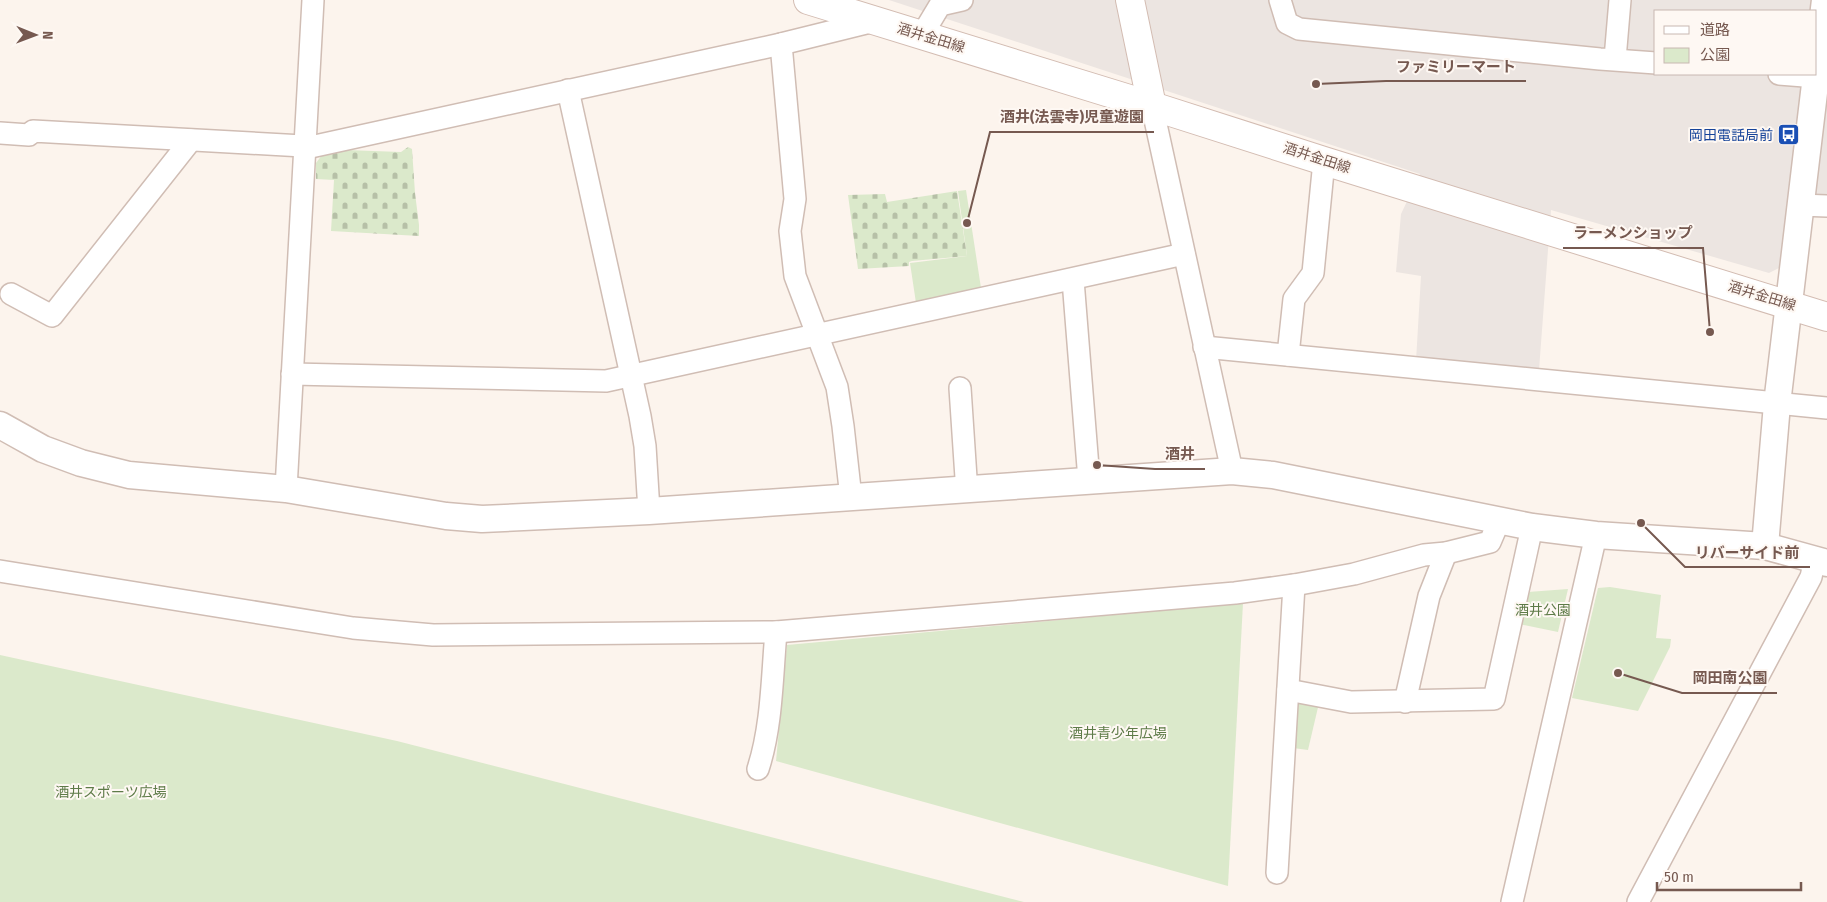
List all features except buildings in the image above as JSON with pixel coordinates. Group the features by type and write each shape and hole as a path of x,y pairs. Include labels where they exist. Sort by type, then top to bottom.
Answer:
{"main road":[{"name":"酒井金田線","path":"808,0 864,13 922,35 1827,317"},
{"path":"1130,0 1152,106"}],"street":[{"path":"286,489 313,0"},
{"path":"922,35 940,5 962,0"},
{"path":"1280,0 1287,23 1299,29 1654,63"},
{"path":"1615,59 1620,0"},
{"path":"1817,68 1825,0"},
{"path":"0,133 29,135 33,131 303,146 306,148 781,44 864,13"},
{"path":"781,44 795,199 790,231 795,276 837,387 851,498"},
{"path":"1765,546 1777,404 1816,77 1791,75"},
{"path":"568,90 645,446 649,511"},
{"path":"1152,106 1232,471"},
{"path":"11,294 52,316 191,140"},
{"path":"1288,355 1294,299 1313,273 1324,161"},
{"path":"1800,205 1827,206"},
{"path":"292,374 606,381 1073,280 1184,254"},
{"path":"1073,280 1089,480"},
{"path":"1204,347 1827,408"},
{"path":"966,399 966,478 969,489"},
{"path":"0,425 43,449 105,470 129,475 286,489 446,516 482,519 649,511 1232,471 1273,475 1532,527 1596,535 1765,546 1821,561 1638,902"},
{"path":"0,571 353,628 433,635 776,632 1235,593 1294,585 1354,574 1424,555 1490,542 1500,521"},
{"path":"1288,690 1351,702 1494,699 1532,527"},
{"path":"1512,902 1596,535"},
{"path":"1405,702 1430,596 1446,552"},
{"path":"1277,873 1294,585"},
{"path":"758,769 768,721 776,632"}],"shaded area":[{"path":"889,0 1827,0 1827,197 1795,194 1783,266 1769,273 1551,210 1539,370 1416,361 1421,276 1396,272 1401,214 1420,174"}],"green space":[{"path":"408,147 412,149 419,236 331,231 334,180 316,179 316,163 322,155 346,150 401,152"},
{"path":"966,190 981,288 916,303 910,263 967,256 958,191"},
{"path":"957,191 967,256 912,261 909,262 909,266 858,269 848,195 885,194 887,202"},
{"path":"1610,587 1661,595 1656,638 1671,639 1670,647 1638,711 1572,698 1598,588"},
{"name":"酒井公園","path":"1568,589 1558,632 1519,624 1528,592"},
{"name":"酒井青少年広場","path":"1243,603 1228,886 776,761 787,645"},
{"name":"酒井スポーツ広場","path":"0,655 397,741 1024,902 0,902"},
{"path":"1302,700 1319,703 1308,750 1293,748 1296,705"}],"place":[{"name":"ファミリーマート","path":"1316,84"},
{"name":"岡田電話局前","path":"1789,135"},
{"name":"酒井(法雲寺)児童遊園","path":"967,223"},
{"name":"ラーメンショップ","path":"1710,332"},
{"name":"酒井","path":"1097,465"},
{"name":"リバーサイド前","path":"1641,523"},
{"name":"岡田南公園","path":"1618,673"}]}
